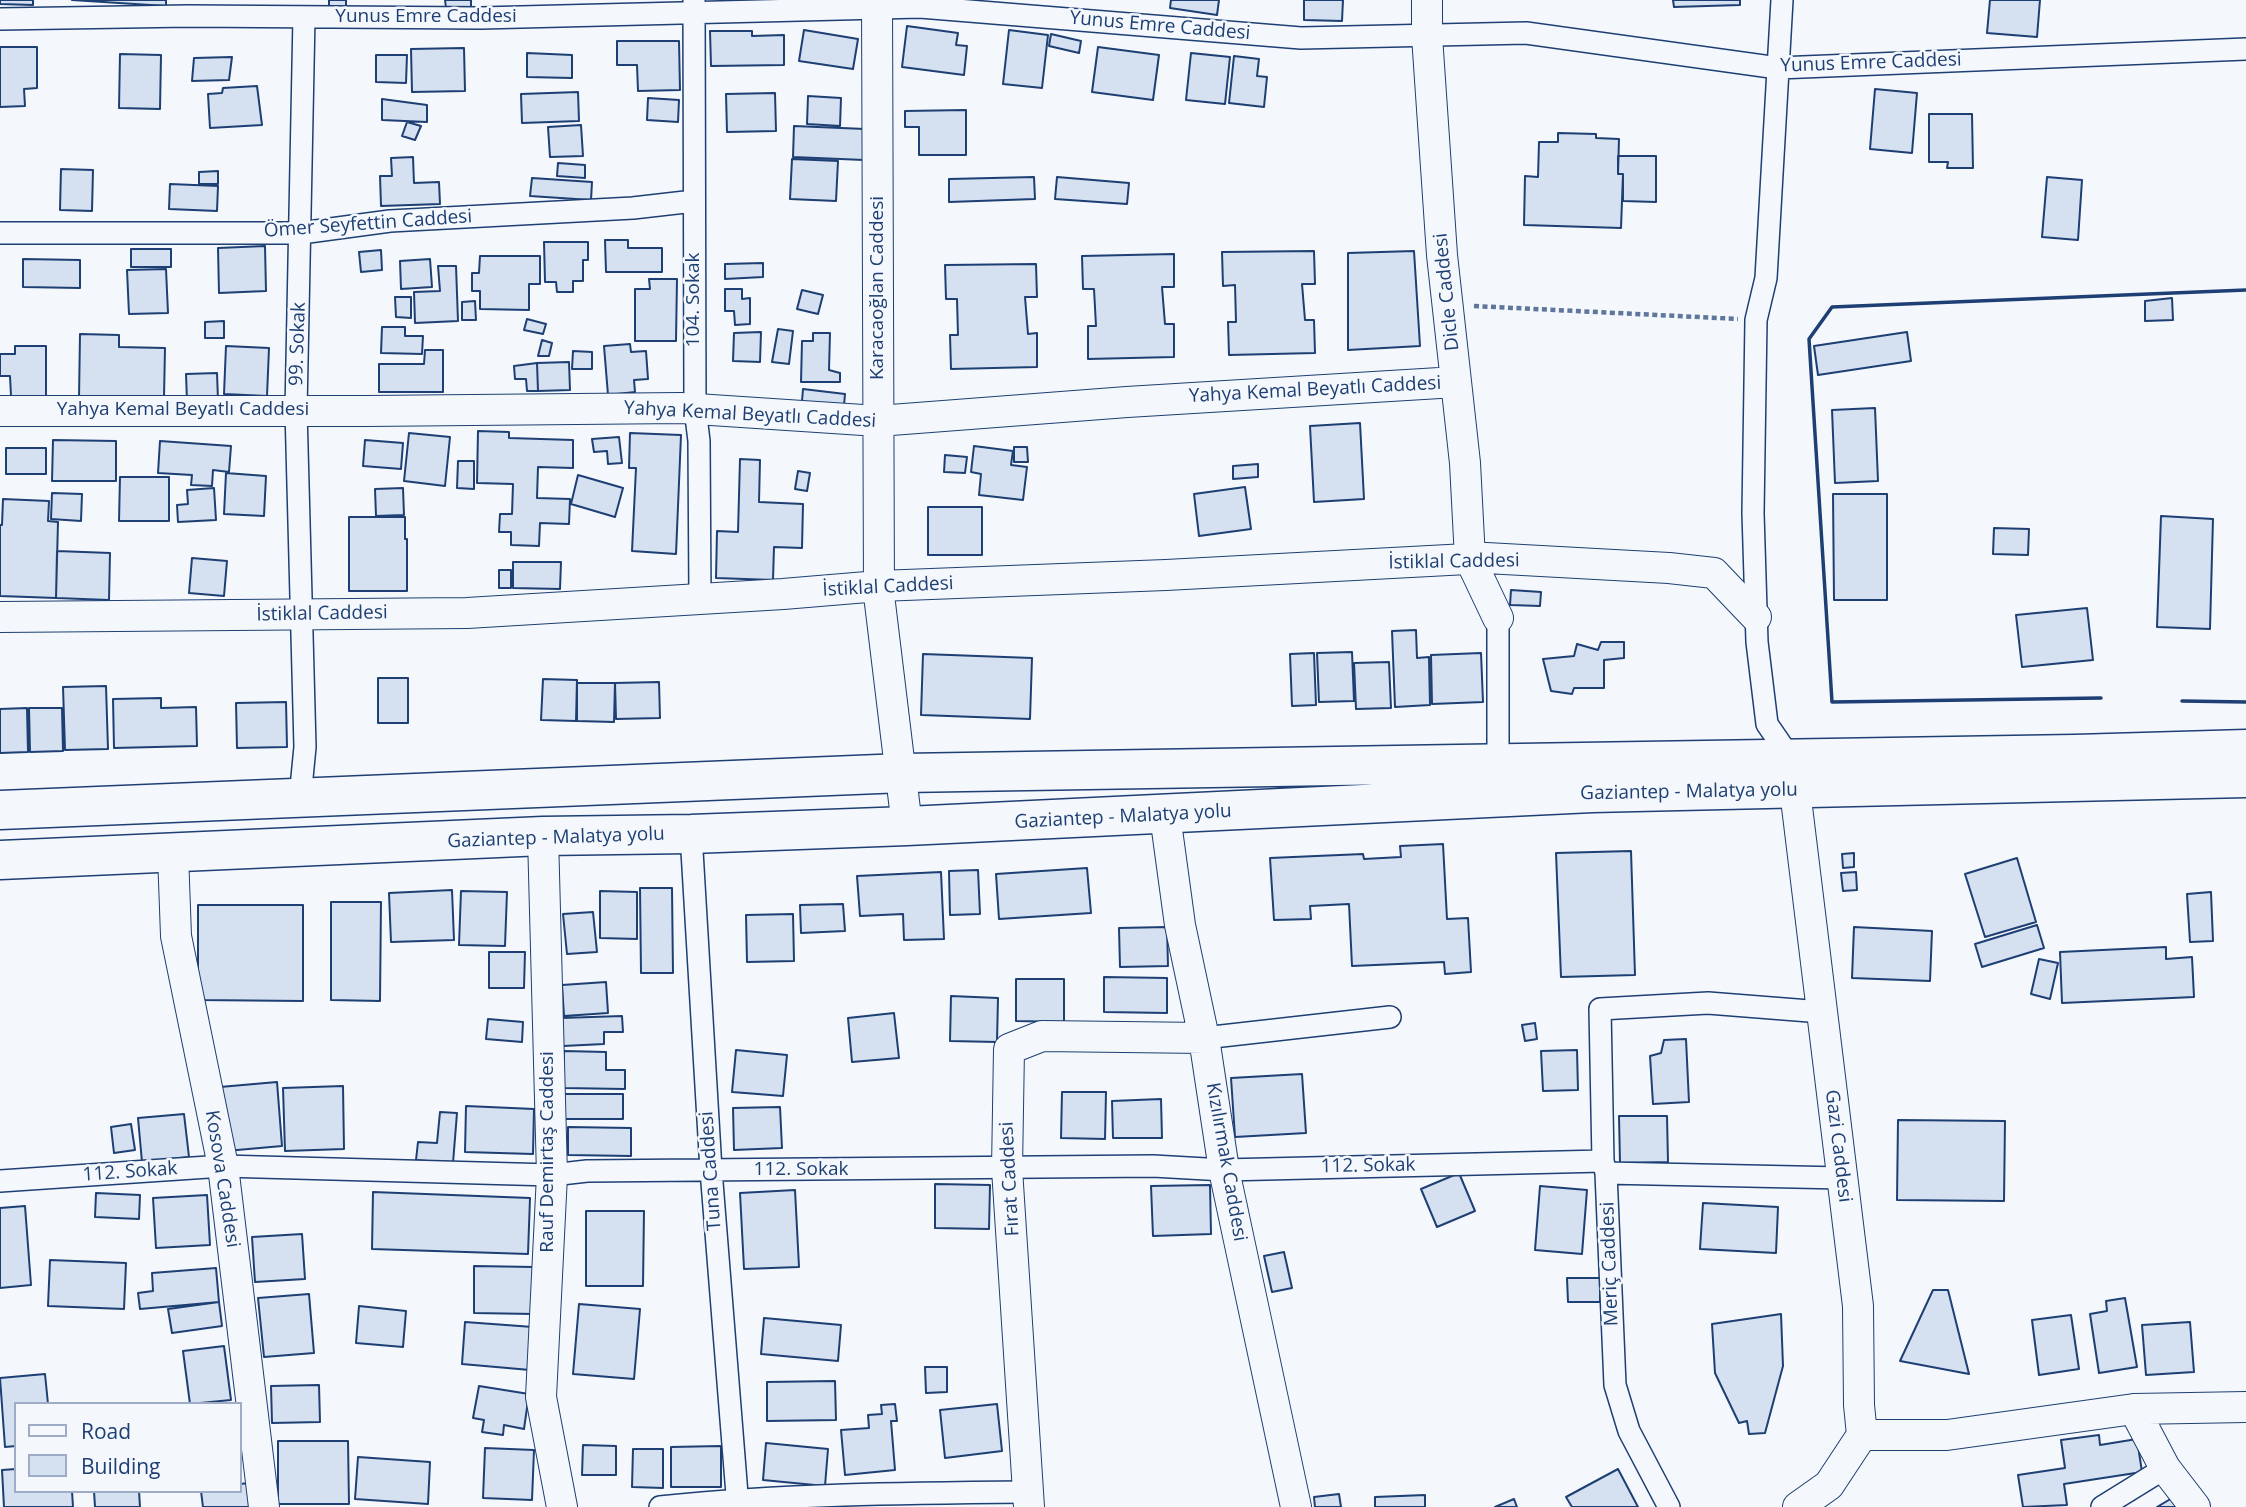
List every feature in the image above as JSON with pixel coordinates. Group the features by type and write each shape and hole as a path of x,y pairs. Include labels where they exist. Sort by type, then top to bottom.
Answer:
{"highway":[{"name":"Gaziantep - Malatya yolu","path":"0,860 543,836 691,834 1165,815 1592,793 1793,774 2246,749"},
{"name":"Gaziantep - Malatya yolu","path":"0,810 903,774 1498,764 1793,774 2246,778"}],"street":[{"name":"Dicle Caddesi","path":"1427,0 1427,36 1442,255 1465,463 1470,559 1498,618"},
{"path":"1782,0 1766,278 1756,320 1753,513 1756,617 1767,724 1793,774"},
{"name":"Yunus Emre Caddesi","path":"0,19 233,8 304,17 481,18 694,6 877,4 920,7 941,4 1301,38 1526,33 1778,68 2246,49"},
{"name":"Karacaoğlan Caddesi","path":"877,4 879,586 908,826"},
{"name":"104. Sokak","path":"694,6 695,408 699,441 700,599"},
{"name":"99. Sokak","path":"300,798 305,747 296,410 304,17"},
{"name":"Ömer Seyfettin Caddesi","path":"0,233 301,233 390,221 634,208 694,201"},
{"name":"Yahya Kemal Beyatlı Caddesi","path":"0,411 695,408 878,422 1127,402 1456,382"},
{"name":"İstiklal Caddesi","path":"0,617 467,613 879,586 1166,575 1470,559 1714,572 1756,617"},
{"path":"1498,618 1498,764"},
{"name":"Gazi Caddesi","path":"1793,774 1858,1306 1862,1435"},
{"name":"Kızılırmak Caddesi","path":"1165,815 1181,925 1204,1038 1224,1170 1296,1507"},
{"name":"Tuna Caddesi","path":"691,834 711,1170 737,1503"},
{"name":"Rauf Demirtaş Caddesi","path":"543,836 552,1175 541,1397 562,1507"},
{"name":"Kosova Caddesi","path":"173,853 176,936 223,1166 264,1507"},
{"name":"Meriç Caddesi","path":"1669,1507 1629,1430 1615,1385 1604,1167 1600,1009 1708,1003 1822,1012"},
{"path":"1204,1038 1390,1017"},
{"name":"Fırat Caddesi","path":"1029,1500 1007,1169 1009,1049 1042,1036 1204,1038"},
{"name":"112. Sokak","path":"0,1181 223,1166 552,1175 587,1171 1153,1166 1224,1170 1604,1167 1842,1178"},
{"path":"1798,1507 1829,1485 1862,1435 1947,1435 2134,1409 2246,1407"},
{"path":"2134,1409 2165,1468 2195,1507"},
{"path":"2102,1507 2165,1468"},
{"path":"660,1507 900,1493 1029,1500"}],"path":[{"path":"1447,305 1756,320"}],"building":[{"path":"0,0 33,0 33,5 0,4"},
{"path":"72,0 166,0 166,6"},
{"path":"329,0 346,0 346,8 329,9"},
{"path":"445,0 471,0 471,8 446,8"},
{"path":"1171,0 1219,0 1217,15 1170,8"},
{"path":"1304,0 1343,0 1342,21 1304,20"},
{"path":"1673,0 1740,0 1740,5 1674,7"},
{"path":"1990,0 2040,0 2037,37 1987,33"},
{"path":"907,26 958,33 956,45 967,46 964,75 902,67"},
{"path":"804,30 858,39 853,69 799,61"},
{"path":"1009,30 1048,35 1042,88 1003,84"},
{"path":"710,31 752,31 752,36 784,35 784,65 711,66"},
{"path":"1051,34 1081,41 1079,53 1049,46"},
{"path":"617,41 679,41 680,90 638,91 637,65 617,65"},
{"path":"0,47 37,47 37,88 24,89 25,106 0,107"},
{"path":"1098,47 1159,55 1153,100 1092,92"},
{"path":"464,48 465,91 412,92 411,49"},
{"path":"527,53 572,55 572,78 527,77"},
{"path":"1191,53 1230,57 1225,104 1186,100"},
{"path":"120,54 161,55 160,109 119,108"},
{"path":"376,55 407,55 406,83 376,82"},
{"path":"1234,56 1259,59 1257,76 1267,77 1264,107 1229,103"},
{"path":"232,57 229,80 192,81 194,58"},
{"path":"257,86 262,125 210,128 208,94 222,93 223,88"},
{"path":"1875,89 1917,93 1912,153 1870,149"},
{"path":"578,92 579,121 522,123 521,94"},
{"path":"775,93 776,131 727,132 726,94"},
{"path":"808,96 841,98 840,126 807,124"},
{"path":"648,98 679,100 678,122 647,120"},
{"path":"382,99 427,105 427,122 382,120"},
{"path":"966,110 966,155 919,155 919,127 905,127 905,111"},
{"path":"1929,114 1972,114 1973,168 1947,168 1948,162 1929,162"},
{"path":"407,122 421,126 415,140 402,136"},
{"path":"581,125 583,156 550,157 548,127"},
{"path":"794,126 865,129 864,160 793,157"},
{"path":"1558,133 1596,134 1596,138 1619,139 1618,174 1623,174 1621,228 1524,225 1525,176 1538,177 1539,142 1558,142"},
{"path":"1618,156 1656,156 1656,202 1623,201 1623,174 1618,174"},
{"path":"413,157 414,183 439,182 440,204 381,206 380,176 392,176 391,158"},
{"path":"792,159 838,161 836,201 790,199"},
{"path":"558,163 585,165 585,178 557,176"},
{"path":"61,169 93,170 92,211 60,210"},
{"path":"218,171 218,184 199,184 199,172"},
{"path":"1034,177 1035,199 949,202 949,179"},
{"path":"1057,177 1129,183 1127,204 1055,199"},
{"path":"2047,177 2082,180 2078,240 2042,237"},
{"path":"532,178 592,182 591,200 530,196"},
{"path":"170,184 218,186 217,211 169,209"},
{"path":"605,240 628,240 628,248 662,248 662,272 606,272"},
{"path":"544,242 588,242 588,260 583,260 583,281 573,281 573,292 557,292 556,282 545,282"},
{"path":"265,246 266,291 219,293 218,248"},
{"path":"131,249 171,249 171,267 131,267"},
{"path":"381,250 382,270 361,272 359,252"},
{"path":"1314,251 1315,284 1302,284 1305,320 1314,320 1315,353 1229,355 1228,322 1236,322 1235,285 1223,286 1222,252"},
{"path":"1414,251 1420,346 1348,350 1348,253"},
{"path":"1174,254 1174,287 1162,287 1165,324 1174,324 1174,357 1088,359 1088,326 1096,326 1094,289 1083,289 1082,256"},
{"path":"480,256 540,256 540,284 529,284 529,310 480,309 480,291 472,291 472,273 479,273"},
{"path":"23,259 80,260 80,288 23,287"},
{"path":"430,259 432,287 401,289 400,261"},
{"path":"763,263 763,277 725,279 725,264"},
{"path":"1036,264 1037,297 1025,297 1028,334 1037,333 1037,367 951,369 950,335 958,335 957,299 946,299 945,265"},
{"path":"438,266 456,266 458,321 415,323 414,292 440,291"},
{"path":"166,269 168,313 129,314 127,270"},
{"path":"649,279 677,279 676,341 635,341 635,289 650,289"},
{"path":"725,289 742,289 742,299 750,298 750,324 735,325 734,311 725,311"},
{"path":"802,290 823,295 818,314 797,309"},
{"path":"395,297 411,297 411,318 396,317"},
{"path":"2172,298 2173,320 2145,321 2145,301"},
{"path":"475,301 476,320 462,320 462,302"},
{"path":"527,319 546,324 543,334 524,330"},
{"path":"224,321 224,338 205,338 205,322"},
{"path":"382,327 405,327 405,336 423,336 422,354 381,353"},
{"path":"778,329 793,331 789,364 772,362"},
{"path":"761,332 760,362 733,361 734,333"},
{"path":"1907,332 1911,361 1818,375 1814,346"},
{"path":"813,333 830,333 829,370 840,373 840,382 801,382 802,341 813,341"},
{"path":"80,334 119,335 119,347 165,348 164,397 79,398"},
{"path":"542,340 552,343 549,356 538,356"},
{"path":"630,344 631,352 646,351 648,379 634,380 635,392 608,395 604,346"},
{"path":"15,346 46,346 46,396 11,396 10,376 0,376 0,354 15,354"},
{"path":"226,346 269,348 267,396 224,394"},
{"path":"425,350 443,350 443,392 379,392 379,364 424,364"},
{"path":"573,351 592,352 592,369 572,369"},
{"path":"569,362 570,390 538,391 537,363"},
{"path":"537,363 538,391 527,391 526,379 515,379 514,366"},
{"path":"217,373 218,400 187,401 186,374"},
{"path":"803,389 845,394 843,417 801,413"},
{"path":"1875,408 1878,481 1835,483 1832,410"},
{"path":"1360,423 1364,499 1314,502 1310,426"},
{"path":"478,431 509,432 509,438 573,440 573,468 538,467 537,498 570,499 569,524 540,523 539,546 511,545 511,532 499,532 500,514 512,514 513,484 477,483"},
{"path":"409,433 450,437 445,486 404,481"},
{"path":"630,433 681,435 676,554 632,551 636,468 629,468"},
{"path":"619,437 622,463 608,464 607,451 594,452 592,439"},
{"path":"53,440 116,441 116,481 52,481"},
{"path":"365,440 403,443 401,469 363,466"},
{"path":"160,441 231,446 229,472 213,470 212,486 191,485 192,475 158,473"},
{"path":"974,446 1013,451 1011,465 1027,467 1023,500 979,495 981,474 971,472"},
{"path":"1014,447 1027,447 1028,462 1014,462"},
{"path":"6,448 46,448 46,474 6,474"},
{"path":"945,455 967,457 965,473 944,472"},
{"path":"740,459 760,460 759,502 803,504 802,548 774,547 773,580 716,578 717,531 738,532"},
{"path":"458,461 474,461 474,489 457,488"},
{"path":"1258,464 1258,477 1233,479 1233,466"},
{"path":"798,471 810,473 807,491 795,489"},
{"path":"226,473 266,476 264,516 224,514"},
{"path":"578,475 623,488 615,517 571,504"},
{"path":"120,477 169,477 169,521 119,521"},
{"path":"1245,487 1251,529 1199,536 1194,494"},
{"path":"214,488 216,520 178,522 177,505 188,504 187,490"},
{"path":"403,488 404,515 376,516 375,489"},
{"path":"52,493 82,494 81,521 51,519"},
{"path":"1833,494 1887,494 1887,600 1834,600"},
{"path":"3,499 49,501 48,521 58,522 56,598 0,596 0,525"},
{"path":"928,507 982,507 982,555 928,555"},
{"path":"2161,516 2213,519 2210,629 2157,627"},
{"path":"349,517 405,517 407,591 349,591"},
{"path":"1994,528 2029,529 2028,555 1993,554"},
{"path":"57,551 110,553 109,600 56,598"},
{"path":"192,558 227,561 224,596 189,593"},
{"path":"513,562 561,562 560,589 513,588"},
{"path":"499,570 511,570 511,588 499,588"},
{"path":"1511,590 1541,592 1540,606 1510,605"},
{"path":"2087,608 2093,660 2022,667 2016,615"},
{"path":"1416,630 1417,658 1429,657 1430,705 1395,707 1392,631"},
{"path":"1601,642 1624,642 1624,658 1604,660 1604,688 1574,688 1572,694 1551,691 1543,659 1574,656 1577,644 1598,650"},
{"path":"1352,652 1354,701 1319,702 1317,653"},
{"path":"1314,653 1316,705 1292,706 1290,654"},
{"path":"1481,653 1483,702 1432,704 1431,655"},
{"path":"923,654 1032,658 1030,719 921,715"},
{"path":"1389,662 1391,708 1356,709 1354,663"},
{"path":"378,678 408,678 408,723 378,723"},
{"path":"543,679 577,680 576,721 541,720"},
{"path":"659,682 660,718 616,719 615,683"},
{"path":"577,683 615,683 614,722 577,721"},
{"path":"106,686 108,749 65,750 63,687"},
{"path":"161,698 161,708 196,707 197,746 114,748 113,699"},
{"path":"286,702 287,747 237,748 236,703"},
{"path":"27,708 28,752 0,753 0,709"},
{"path":"29,708 62,708 63,751 30,752"},
{"path":"1443,844 1447,919 1468,918 1471,972 1445,974 1444,962 1352,966 1349,904 1310,906 1311,919 1274,920 1270,858 1363,854 1364,859 1401,857 1400,846"},
{"path":"1631,851 1635,975 1561,977 1556,853"},
{"path":"1854,853 1854,867 1843,868 1842,854"},
{"path":"2017,858 2036,922 1985,937 1965,874"},
{"path":"1087,868 1091,913 999,919 996,874"},
{"path":"978,870 980,914 950,915 949,871"},
{"path":"941,872 944,939 904,940 903,914 860,916 857,876"},
{"path":"1856,872 1857,890 1843,891 1841,873"},
{"path":"640,888 672,888 673,973 641,973"},
{"path":"452,890 454,940 391,942 389,893"},
{"path":"461,891 507,892 505,946 459,945"},
{"path":"600,891 637,892 637,939 600,938"},
{"path":"2211,892 2213,941 2190,942 2187,894"},
{"path":"331,902 381,902 380,1001 331,1000"},
{"path":"843,904 845,931 801,933 800,905"},
{"path":"198,905 303,905 303,1001 198,1000"},
{"path":"593,912 597,952 567,954 563,914"},
{"path":"793,914 794,961 747,962 746,915"},
{"path":"2037,925 2044,948 1982,967 1975,944"},
{"path":"1167,927 1168,966 1120,967 1119,928"},
{"path":"1854,927 1932,931 1930,981 1852,978"},
{"path":"2166,947 2166,959 2192,957 2194,997 2062,1003 2060,952"},
{"path":"489,952 525,952 524,988 489,988"},
{"path":"2039,959 2058,963 2050,999 2031,994"},
{"path":"1104,977 1167,978 1167,1013 1104,1012"},
{"path":"1016,979 1064,979 1064,1022 1016,1021"},
{"path":"606,982 608,1013 564,1016 562,985"},
{"path":"951,996 998,998 997,1042 950,1041"},
{"path":"894,1013 899,1058 852,1062 848,1018"},
{"path":"622,1016 623,1032 604,1032 604,1044 563,1046 561,1018"},
{"path":"488,1019 523,1022 522,1042 486,1039"},
{"path":"1535,1023 1537,1039 1525,1041 1522,1025"},
{"path":"1686,1039 1689,1102 1653,1104 1650,1056 1661,1053 1664,1040"},
{"path":"736,1050 787,1055 783,1096 732,1092"},
{"path":"1577,1050 1578,1090 1543,1091 1541,1051"},
{"path":"564,1051 606,1052 606,1070 625,1070 625,1089 563,1088"},
{"path":"1302,1074 1306,1133 1235,1137 1231,1078"},
{"path":"277,1082 282,1146 226,1151 220,1087"},
{"path":"343,1086 344,1149 285,1151 283,1088"},
{"path":"1062,1092 1106,1092 1105,1139 1061,1138"},
{"path":"562,1094 623,1094 623,1119 563,1119"},
{"path":"1161,1099 1162,1138 1113,1138 1112,1101"},
{"path":"466,1106 534,1109 533,1154 465,1152"},
{"path":"780,1107 782,1148 734,1150 733,1108"},
{"path":"440,1112 457,1113 453,1163 416,1160 418,1142 437,1143"},
{"path":"184,1114 189,1157 142,1162 138,1118"},
{"path":"1619,1116 1667,1116 1668,1162 1620,1163"},
{"path":"1898,1120 2005,1121 2004,1201 1897,1200"},
{"path":"131,1124 135,1150 114,1153 111,1127"},
{"path":"568,1127 631,1128 631,1156 568,1155"},
{"path":"1459,1173 1475,1211 1437,1227 1421,1189"},
{"path":"935,1184 990,1185 989,1229 935,1228"},
{"path":"1210,1185 1211,1234 1153,1236 1151,1186"},
{"path":"1540,1186 1587,1190 1582,1254 1535,1250"},
{"path":"795,1190 799,1267 744,1269 740,1193"},
{"path":"373,1192 530,1198 528,1254 372,1249"},
{"path":"96,1193 140,1195 139,1219 95,1217"},
{"path":"207,1195 210,1245 156,1248 153,1198"},
{"path":"1703,1203 1778,1207 1776,1253 1700,1249"},
{"path":"25,1206 31,1285 0,1288 0,1208"},
{"path":"586,1211 644,1211 643,1286 586,1286"},
{"path":"302,1234 305,1279 255,1282 252,1237"},
{"path":"1284,1252 1292,1288 1272,1292 1264,1256"},
{"path":"50,1260 126,1263 124,1309 48,1306"},
{"path":"474,1266 534,1267 534,1314 474,1313"},
{"path":"216,1268 219,1302 140,1309 138,1293 153,1291 152,1273"},
{"path":"1567,1278 1600,1278 1600,1302 1568,1302"},
{"path":"1933,1290 1948,1290 1969,1374 1900,1361"},
{"path":"309,1294 314,1353 264,1357 258,1298"},
{"path":"2125,1298 2137,1367 2099,1373 2090,1314 2107,1311 2106,1301"},
{"path":"219,1302 222,1326 172,1333 168,1309"},
{"path":"579,1304 640,1309 634,1379 573,1374"},
{"path":"359,1306 406,1311 403,1347 356,1343"},
{"path":"1781,1314 1783,1366 1765,1433 1749,1434 1747,1421 1739,1423 1715,1373 1712,1324"},
{"path":"2071,1315 2079,1369 2039,1375 2032,1320"},
{"path":"764,1318 841,1325 838,1361 761,1354"},
{"path":"465,1322 533,1327 530,1370 462,1364"},
{"path":"2190,1322 2194,1372 2146,1375 2142,1325"},
{"path":"224,1346 231,1400 190,1402 183,1351"},
{"path":"925,1367 947,1367 947,1392 926,1393"},
{"path":"45,1374 48,1402 14,1402 14,1446 5,1447 0,1378"},
{"path":"835,1381 836,1420 767,1421 767,1382"},
{"path":"319,1385 320,1422 272,1423 271,1386"},
{"path":"479,1386 529,1394 524,1429 504,1425 503,1435 482,1432 484,1420 473,1418"},
{"path":"895,1404 897,1421 891,1421 895,1470 845,1475 841,1430 869,1428 868,1415 882,1414 881,1405"},
{"path":"997,1404 1002,1451 945,1458 940,1410"},
{"path":"2099,1435 2100,1445 2137,1439 2142,1472 2064,1484 2067,1505 2023,1507 2018,1475 2065,1468 2061,1440"},
{"path":"278,1441 348,1441 349,1504 278,1504"},
{"path":"766,1443 828,1449 825,1486 763,1480"},
{"path":"583,1445 616,1446 616,1475 582,1475"},
{"path":"721,1446 721,1487 671,1487 671,1447"},
{"path":"485,1448 534,1450 532,1500 483,1498"},
{"path":"633,1449 663,1449 663,1488 632,1487"},
{"path":"358,1457 430,1462 428,1504 355,1499"},
{"path":"14,1469 14,1493 72,1493 73,1507 4,1507 2,1470"},
{"path":"1618,1469 1638,1507 1572,1507 1566,1497"},
{"path":"249,1483 252,1507 203,1507 201,1493 242,1493 242,1484"},
{"path":"94,1493 139,1493 140,1507 95,1507"},
{"path":"1339,1494 1341,1507 1315,1507 1314,1497"},
{"path":"1425,1495 1425,1507 1375,1507 1375,1497"},
{"path":"2172,1498 2177,1507 2157,1507"},
{"path":"1514,1499 1517,1507 1495,1507"}],"wall":[{"path":"2101,698 1832,702 1809,339 1832,307 2246,290"},
{"path":"2182,701 2246,702"}]}
